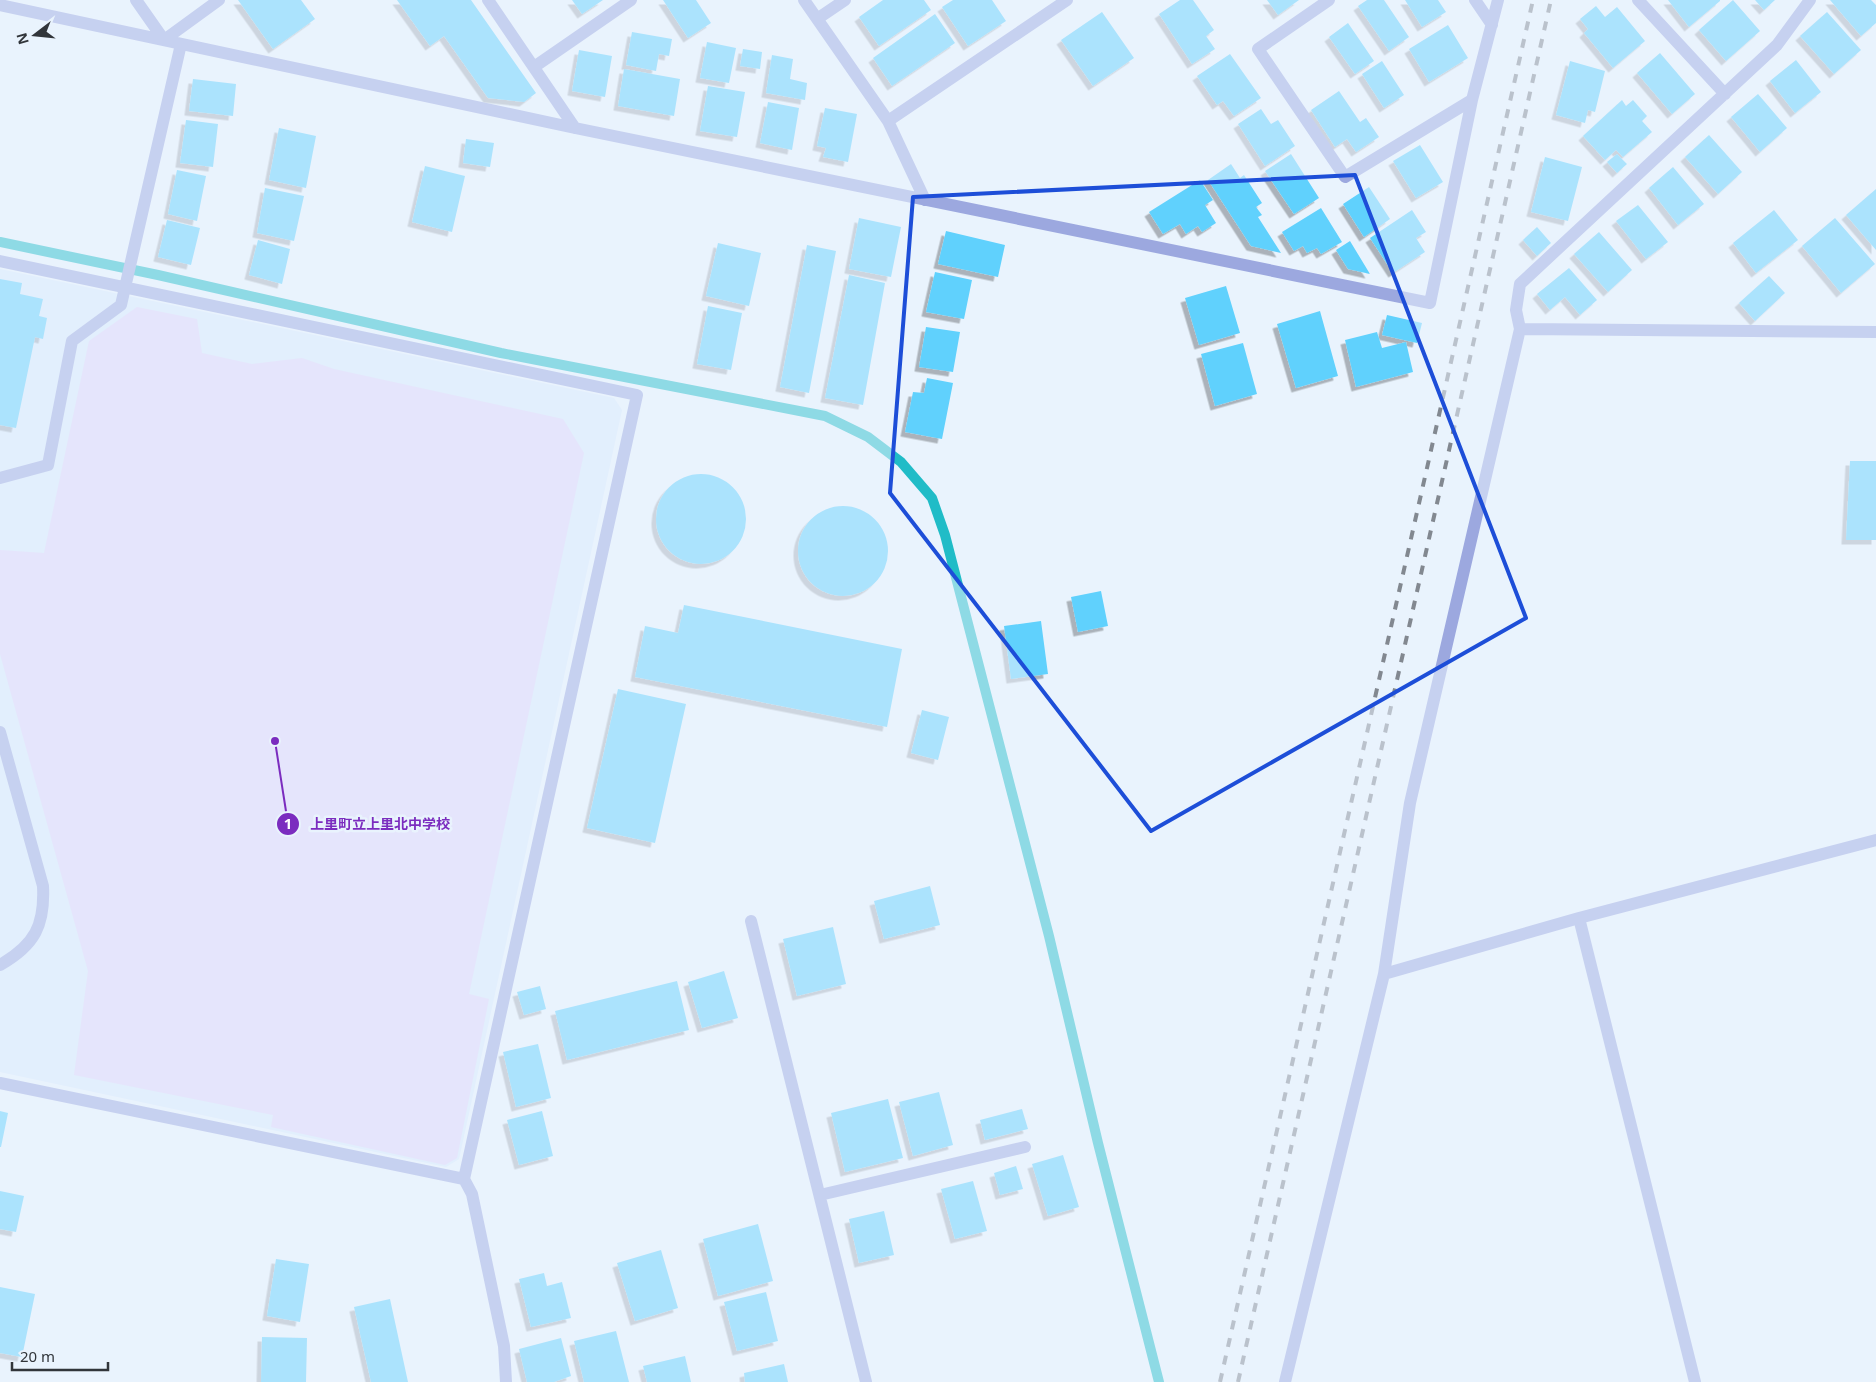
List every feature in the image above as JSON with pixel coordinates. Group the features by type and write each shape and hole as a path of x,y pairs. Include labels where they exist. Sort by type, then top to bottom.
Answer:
{"street":[{"path":"136,0 164,40"},
{"path":"164,40 219,0"},
{"path":"488,0 576,128"},
{"path":"534,67 631,0"},
{"path":"804,0 888,121 925,200"},
{"path":"817,19 844,0"},
{"path":"888,121 1067,0"},
{"path":"1329,0 1258,49 1345,177 1472,100"},
{"path":"1475,0 1492,25"},
{"path":"0,5 576,128 1430,303 1472,100 1498,0"},
{"path":"1638,0 1725,94"},
{"path":"1285,1382 1384,974 1410,803 1520,329 1516,310 1520,284 1777,45 1810,0"},
{"path":"0,478 48,465 72,341 121,305 181,44"},
{"path":"0,261 126,283 637,395 464,1179 472,1194 504,1346 506,1382"},
{"path":"1520,329 1876,332"},
{"path":"0,732 42,886 44,908 39,926 29,943 14,957 0,965"},
{"path":"1384,974 1579,918 1876,840"},
{"path":"1579,918 1695,1382"},
{"path":"751,921 866,1382"},
{"path":"0,1083 464,1179"},
{"path":"820,1195 1025,1147"}],"highlighted area":[{"path":"1355,175 1526,618 1151,831 890,493 913,197"}],"shaded area":[{"path":"0,269 614,398 622,410 459,1159 446,1167 0,1072"},
{"path":"137,307 197,319 202,353 252,364 302,358 334,369 563,419 584,453 469,994 489,999 457,1158 445,1165 271,1127 273,1115 74,1075 88,971 0,654 0,550 44,553 89,341"}],"building":[{"path":"238,0 301,0 315,19 273,49"},
{"path":"397,0 471,0 536,93 524,102 488,98 444,36 430,46"},
{"path":"572,0 603,0 582,14"},
{"path":"663,0 696,0 711,23 688,38"},
{"path":"883,0 924,0 931,10 879,46 859,17"},
{"path":"953,0 992,0 1006,21 968,46 942,7"},
{"path":"1180,0 1193,0 1214,30 1206,36 1215,49 1192,64 1159,14"},
{"path":"1267,0 1299,0 1278,15"},
{"path":"1367,0 1384,0 1409,37 1389,51 1358,6"},
{"path":"1405,0 1438,0 1446,12 1422,27"},
{"path":"1668,0 1720,0 1720,1 1689,27"},
{"path":"1733,0 1760,31 1726,61 1699,30"},
{"path":"1755,0 1775,0 1764,10"},
{"path":"1830,0 1871,0 1876,5 1876,23 1861,36"},
{"path":"1596,6 1605,17 1617,7 1645,41 1613,68 1584,33 1588,29 1580,19"},
{"path":"1102,12 1134,58 1093,86 1061,40"},
{"path":"1827,12 1861,50 1834,74 1800,36"},
{"path":"935,14 955,43 892,86 873,58"},
{"path":"1348,23 1374,61 1355,74 1329,37"},
{"path":"1448,25 1468,58 1429,82 1409,49"},
{"path":"632,32 672,39 669,56 659,54 656,71 626,65"},
{"path":"707,42 736,48 729,83 700,78"},
{"path":"743,49 762,52 760,69 740,66"},
{"path":"579,50 612,56 605,97 572,91"},
{"path":"1660,53 1695,94 1672,114 1637,73"},
{"path":"1230,54 1261,98 1234,116 1223,101 1217,105 1197,76"},
{"path":"772,55 793,59 790,79 807,83 805,100 766,93"},
{"path":"1796,60 1821,92 1795,113 1770,81"},
{"path":"1382,61 1404,95 1384,108 1362,74"},
{"path":"1570,61 1605,71 1595,112 1588,110 1585,123 1556,115"},
{"path":"624,69 680,79 674,116 618,106"},
{"path":"193,79 236,84 233,116 189,111"},
{"path":"708,86 745,92 737,137 700,131"},
{"path":"1339,91 1360,122 1366,118 1379,137 1356,152 1347,139 1335,147 1311,110"},
{"path":"1758,94 1787,128 1760,152 1731,117"},
{"path":"1622,100 1626,106 1633,100 1647,116 1642,121 1652,132 1623,157 1616,150 1605,160 1583,136"},
{"path":"768,102 799,108 792,150 760,143"},
{"path":"825,108 857,114 848,162 823,157 826,148 817,146"},
{"path":"1261,109 1271,124 1278,120 1295,146 1265,166 1238,124"},
{"path":"186,120 218,124 213,167 180,163"},
{"path":"279,128 316,136 306,188 269,180"},
{"path":"1709,135 1742,172 1718,194 1685,157"},
{"path":"466,139 494,143 490,167 463,163"},
{"path":"1420,145 1443,182 1416,198 1393,161"},
{"path":"1291,154 1319,198 1294,214 1265,171"},
{"path":"1617,154 1627,164 1617,173 1607,162"},
{"path":"1545,157 1582,167 1568,221 1531,212"},
{"path":"1231,164 1240,178 1244,175 1262,203 1256,207 1262,215 1258,217 1281,253 1251,246 1208,180"},
{"path":"425,166 465,176 452,232 412,222"},
{"path":"1673,167 1704,204 1678,225 1649,188"},
{"path":"177,170 206,176 197,221 168,214"},
{"path":"1200,180 1213,200 1205,205 1216,223 1202,232 1198,226 1186,234 1180,224 1163,234 1149,212"},
{"path":"1369,187 1390,219 1364,237 1343,204"},
{"path":"265,188 304,196 294,241 257,233"},
{"path":"1876,189 1876,250 1846,215"},
{"path":"1638,205 1668,242 1646,259 1616,221"},
{"path":"1321,208 1342,242 1321,254 1317,248 1307,253 1303,246 1294,251 1282,232"},
{"path":"1412,210 1426,232 1416,238 1425,252 1393,273 1370,238"},
{"path":"1774,210 1798,240 1756,273 1733,243"},
{"path":"859,218 901,227 891,277 849,269"},
{"path":"1835,218 1875,264 1841,293 1802,246"},
{"path":"167,220 200,228 191,265 158,257"},
{"path":"1537,227 1551,243 1537,256 1523,240"},
{"path":"946,231 1005,245 998,277 938,264"},
{"path":"1599,232 1632,270 1608,292 1574,254"},
{"path":"258,240 290,249 282,284 249,275"},
{"path":"1350,241 1370,274 1348,269 1336,250"},
{"path":"718,243 761,253 749,306 706,296"},
{"path":"807,245 836,251 809,393 780,387"},
{"path":"1569,268 1597,300 1580,315 1565,297 1550,310 1537,294"},
{"path":"935,272 972,280 964,319 926,312"},
{"path":"849,275 885,283 863,405 825,398"},
{"path":"1769,276 1785,293 1755,321 1739,303"},
{"path":"0,279 22,283 20,294 43,299 39,316 47,318 43,339 35,337 16,428 0,425"},
{"path":"1226,286 1240,333 1199,345 1185,298"},
{"path":"708,306 742,313 731,370 697,364"},
{"path":"1320,311 1338,376 1296,388 1277,324"},
{"path":"1387,315 1422,323 1417,343 1382,335"},
{"path":"926,327 960,332 953,372 919,367"},
{"path":"1377,332 1382,348 1406,342 1413,372 1356,387 1345,340"},
{"path":"1243,343 1257,394 1215,406 1201,354"},
{"path":"927,378 953,383 942,439 905,432 913,392 924,393"},
{"path":"1850,461 1876,461 1876,540 1846,540"},
{"path":"701,474 718,477 733,487 743,502 746,519 743,536 733,551 718,561 701,564 684,561 669,551 659,536 656,519 659,502 669,487 684,477"},
{"path":"843,506 860,509 875,519 885,534 888,551 885,568 875,583 860,593 843,596 826,593 811,583 801,568 798,551 801,534 811,519 826,509"},
{"path":"1101,591 1108,626 1078,632 1071,597"},
{"path":"684,605 902,649 887,727 635,677 645,626 678,633"},
{"path":"1041,621 1048,674 1011,679 1004,626"},
{"path":"618,689 686,704 655,843 587,828"},
{"path":"922,710 949,717 938,760 911,753"},
{"path":"930,886 940,925 884,939 874,901"},
{"path":"833,927 846,984 797,996 783,939"},
{"path":"724,971 738,1018 702,1028 688,982"},
{"path":"677,981 689,1030 567,1060 555,1011"},
{"path":"540,986 546,1009 524,1015 517,992"},
{"path":"538,1044 551,1098 516,1107 503,1052"},
{"path":"939,1092 953,1145 913,1156 899,1102"},
{"path":"888,1099 903,1158 845,1172 831,1113"},
{"path":"1022,1109 1028,1129 985,1140 980,1120"},
{"path":"0,1111 8,1113 1,1147 0,1147"},
{"path":"542,1111 553,1156 519,1165 507,1120"},
{"path":"1063,1155 1079,1207 1048,1216 1032,1164"},
{"path":"1016,1166 1023,1189 1000,1195 994,1173"},
{"path":"973,1181 987,1231 955,1239 941,1189"},
{"path":"0,1191 24,1196 16,1232 0,1229"},
{"path":"884,1211 894,1255 859,1263 849,1219"},
{"path":"758,1224 773,1281 718,1296 703,1239"},
{"path":"661,1250 678,1308 635,1321 617,1263"},
{"path":"276,1259 309,1264 300,1322 267,1316"},
{"path":"544,1273 547,1286 562,1282 571,1318 531,1327 519,1279"},
{"path":"0,1287 35,1294 22,1357 0,1353"},
{"path":"766,1292 778,1341 737,1351 724,1302"},
{"path":"390,1299 408,1382 371,1382 354,1307"},
{"path":"616,1331 629,1382 584,1382 574,1341"},
{"path":"262,1337 307,1338 306,1382 261,1382"},
{"path":"561,1338 571,1376 554,1382 527,1382 519,1349"},
{"path":"685,1356 691,1382 647,1382 643,1366"},
{"path":"784,1364 788,1382 745,1382 744,1373"}],"waterway":[{"path":"0,242 158,275 501,353 825,416 868,437 901,462 932,498 945,535 1049,936 1098,1143 1159,1382"}],"railway":[{"path":"1220,1382 1533,0"},
{"path":"1238,1382 1551,0"}],"place":[{"name":"上里町立上里北中学校","path":"275,741"}]}
